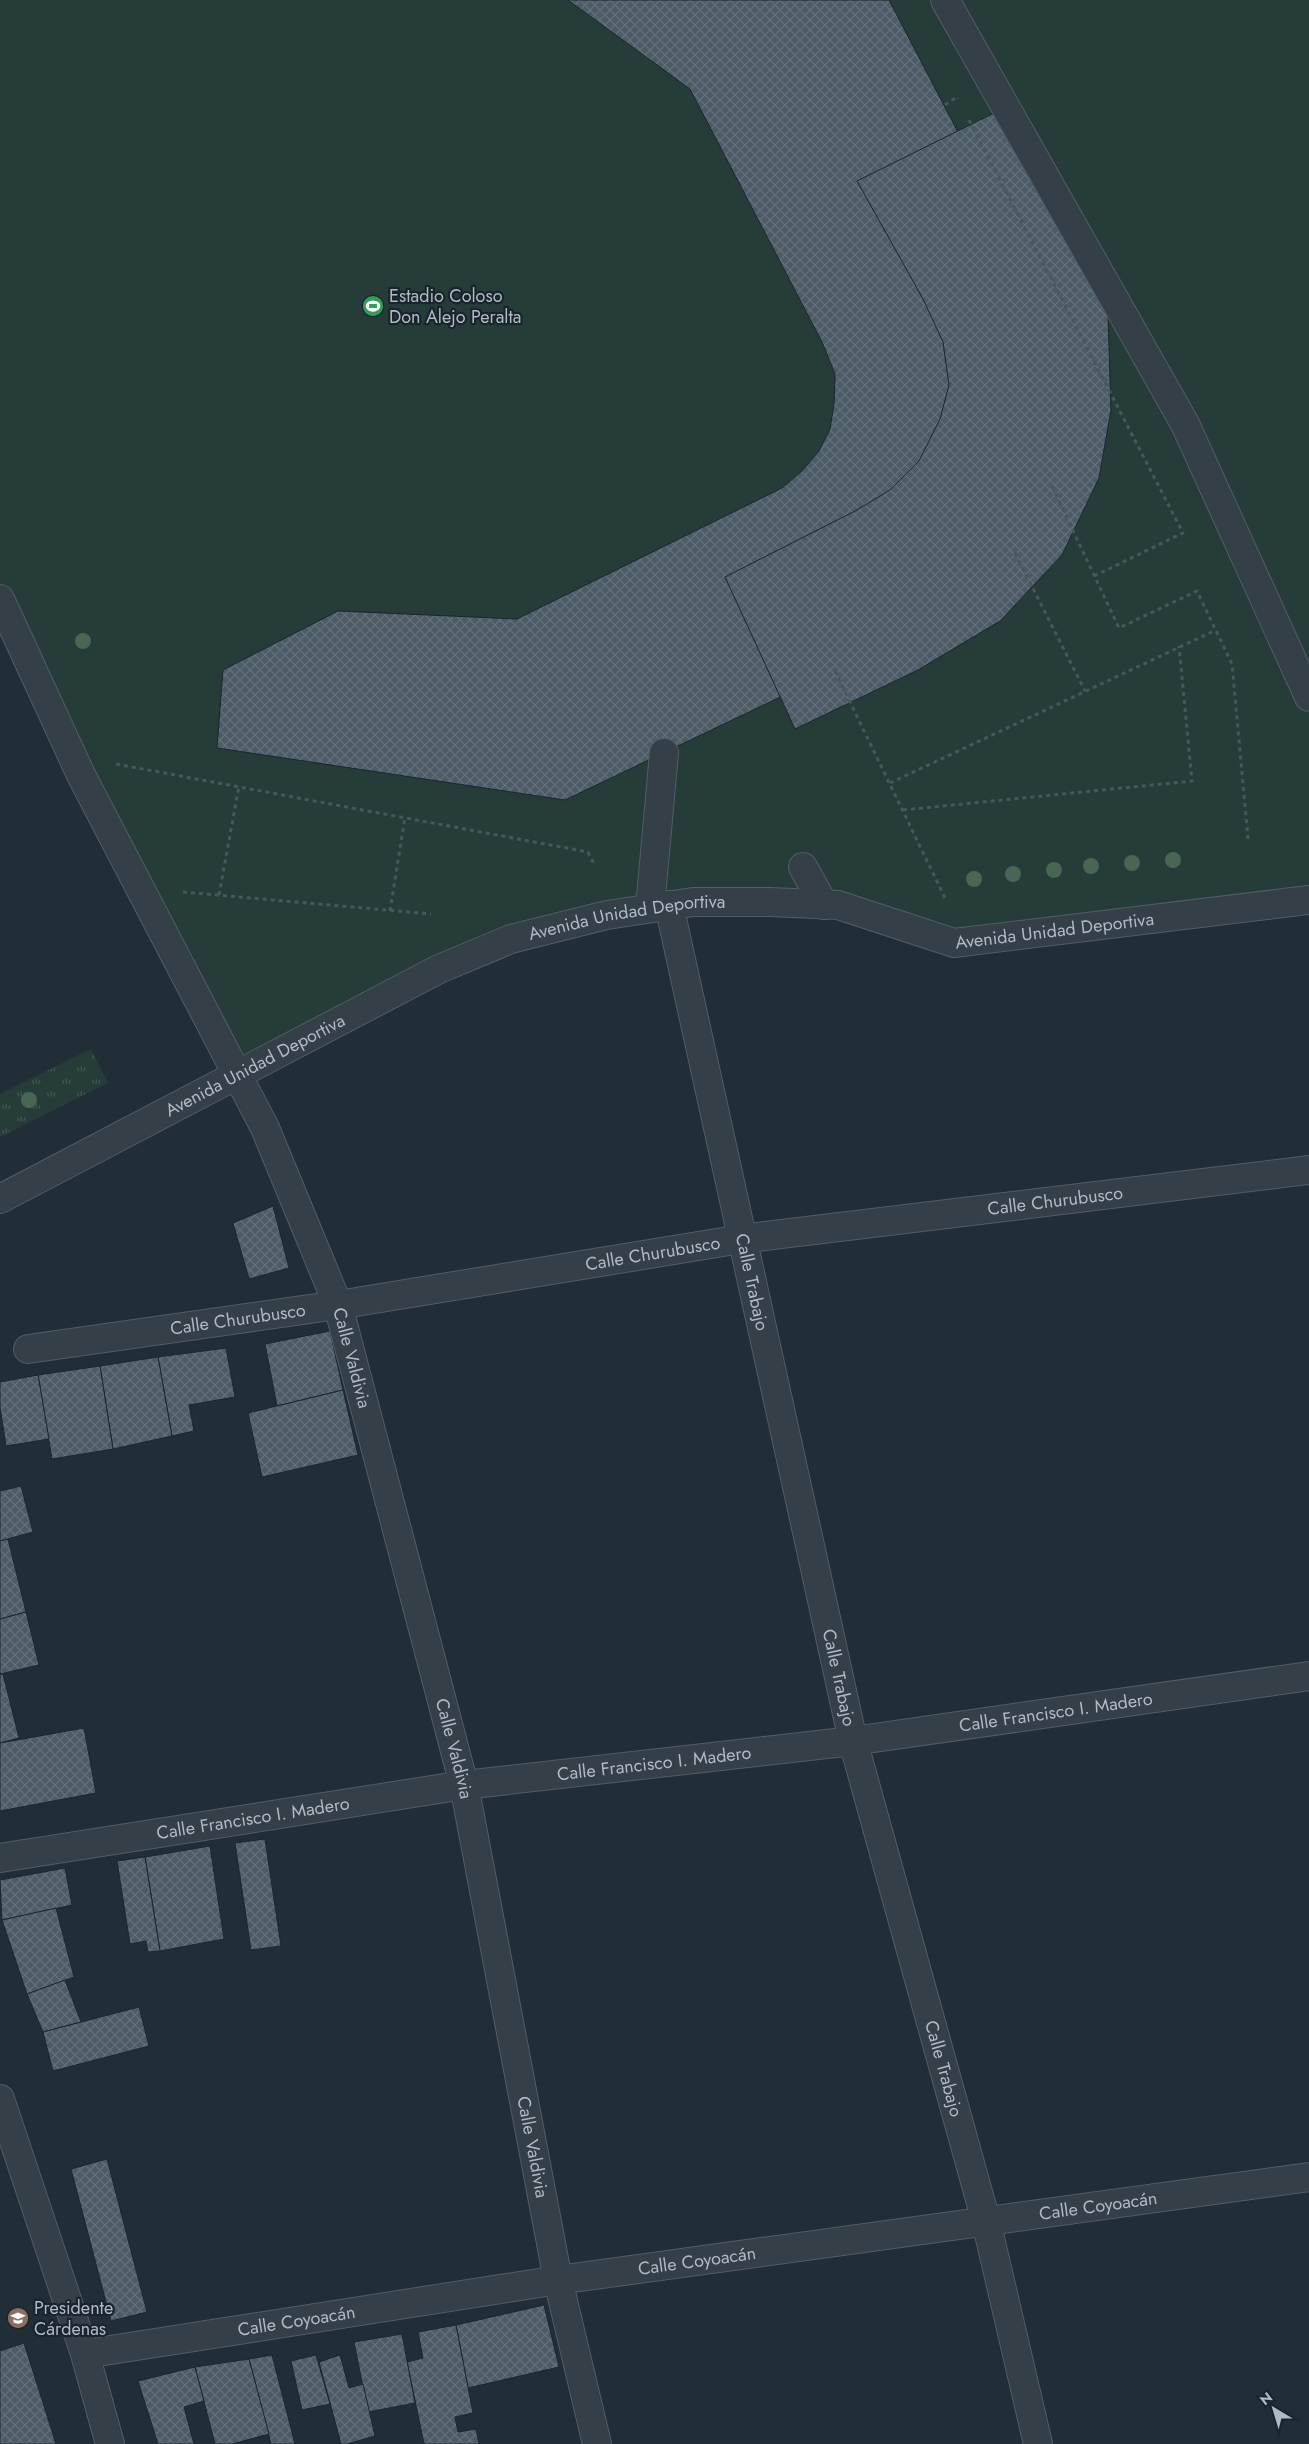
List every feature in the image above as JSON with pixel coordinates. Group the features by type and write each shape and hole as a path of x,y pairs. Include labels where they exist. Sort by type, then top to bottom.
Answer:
{"street":[{"path":"945,0 1185,424 1309,697"},
{"name":"Calle Valdivia","path":"0,599 81,775 265,1128 338,1305 464,1785 558,2280 597,2444"},
{"name":"Calle Trabajo","path":"664,753 659,907 741,1239 853,1741 986,2221 1038,2444"},
{"path":"803,867 824,905"},
{"name":"Avenida Unidad Deportiva","path":"0,1199 439,969 511,939 607,915 693,902 769,902 838,905 954,943 1309,900"},
{"name":"Calle Churubusco","path":"28,1349 338,1305 741,1239 1309,1170"},
{"name":"Calle Francisco I. Madero","path":"0,1858 464,1785 853,1741 1309,1676"},
{"path":"0,2099 85,2354 110,2444"},
{"name":"Calle Coyoacán","path":"85,2354 558,2280 1309,2177"}],"path":[{"path":"945,105 957,97 962,105"},
{"path":"966,114 1183,533 1094,576"},
{"path":"1052,486 1119,628 1197,591 1232,664 1248,839"},
{"path":"1015,553 1085,691"},
{"path":"890,784 1216,630"},
{"path":"903,810 1192,780 1179,646"},
{"path":"834,671 946,900"},
{"path":"81,775 108,762 588,852 595,866"},
{"path":"219,895 239,786"},
{"path":"390,911 405,817"},
{"path":"140,888 431,914"}],"green space":[{"path":"0,0 1309,0 1309,900 954,943 769,902 511,939 236,1075 0,599"},
{"path":"91,1049 108,1083 0,1137 0,1094"}],"building":[{"path":"568,0 889,0 1067,341 1074,391 1063,461 1021,548 974,594 908,636 565,800 217,748 223,670 338,611 517,619 782,488 802,471 819,451 830,429 834,404 835,374 822,342 690,89"},
{"path":"998,111 1108,316 1111,410 1099,478 1062,555 1000,621 918,670 795,729 725,577 857,510 890,490 919,461 940,419 949,385 943,342 923,299 857,181"},
{"path":"273,1206 289,1268 249,1279 233,1223"},
{"path":"330,1331 343,1390 277,1406 265,1344"},
{"path":"226,1348 235,1397 189,1405 194,1431 172,1436 158,1357"},
{"path":"158,1357 172,1436 113,1449 100,1366"},
{"path":"100,1366 113,1449 52,1459 38,1375"},
{"path":"38,1375 49,1439 6,1446 0,1407 0,1382"},
{"path":"343,1390 358,1455 262,1477 248,1413"},
{"path":"21,1486 33,1532 0,1541 0,1491"},
{"path":"8,1539 26,1612 0,1619 0,1541"},
{"path":"26,1612 39,1665 0,1674 0,1619"},
{"path":"0,1674 3,1674 19,1738 0,1743"},
{"path":"84,1728 96,1793 0,1811 0,1743"},
{"path":"265,1839 281,1946 251,1950 235,1843"},
{"path":"210,1846 224,1939 160,1951 145,1857"},
{"path":"145,1857 160,1951 148,1952 146,1941 130,1944 117,1861"},
{"path":"65,1868 72,1905 2,1920 0,1880"},
{"path":"56,1908 74,1977 27,1994 2,1920"},
{"path":"65,1980 81,2022 43,2032 27,1994"},
{"path":"139,2007 149,2046 53,2071 43,2032"},
{"path":"107,2159 147,2312 111,2321 71,2169"},
{"path":"544,2305 559,2367 468,2388 456,2325"},
{"path":"456,2325 473,2413 455,2417 458,2432 476,2429 479,2444 424,2444 407,2362 423,2358 418,2332"},
{"path":"402,2334 415,2403 368,2412 354,2342"},
{"path":"24,2343 56,2444 0,2444 0,2351"},
{"path":"272,2355 295,2444 271,2444 249,2359"},
{"path":"316,2355 330,2404 302,2410 291,2361"},
{"path":"340,2355 349,2388 363,2384 375,2436 347,2444 341,2444 319,2362"},
{"path":"249,2359 269,2434 232,2444 215,2444 195,2367"},
{"path":"195,2367 204,2401 184,2407 194,2444 158,2444 138,2381"}],"place":[{"name":"Estadio Coloso Don Alejo Peralta","path":"373,306"},
{"name":"Presidente Cárdenas","path":"18,2318"}]}
